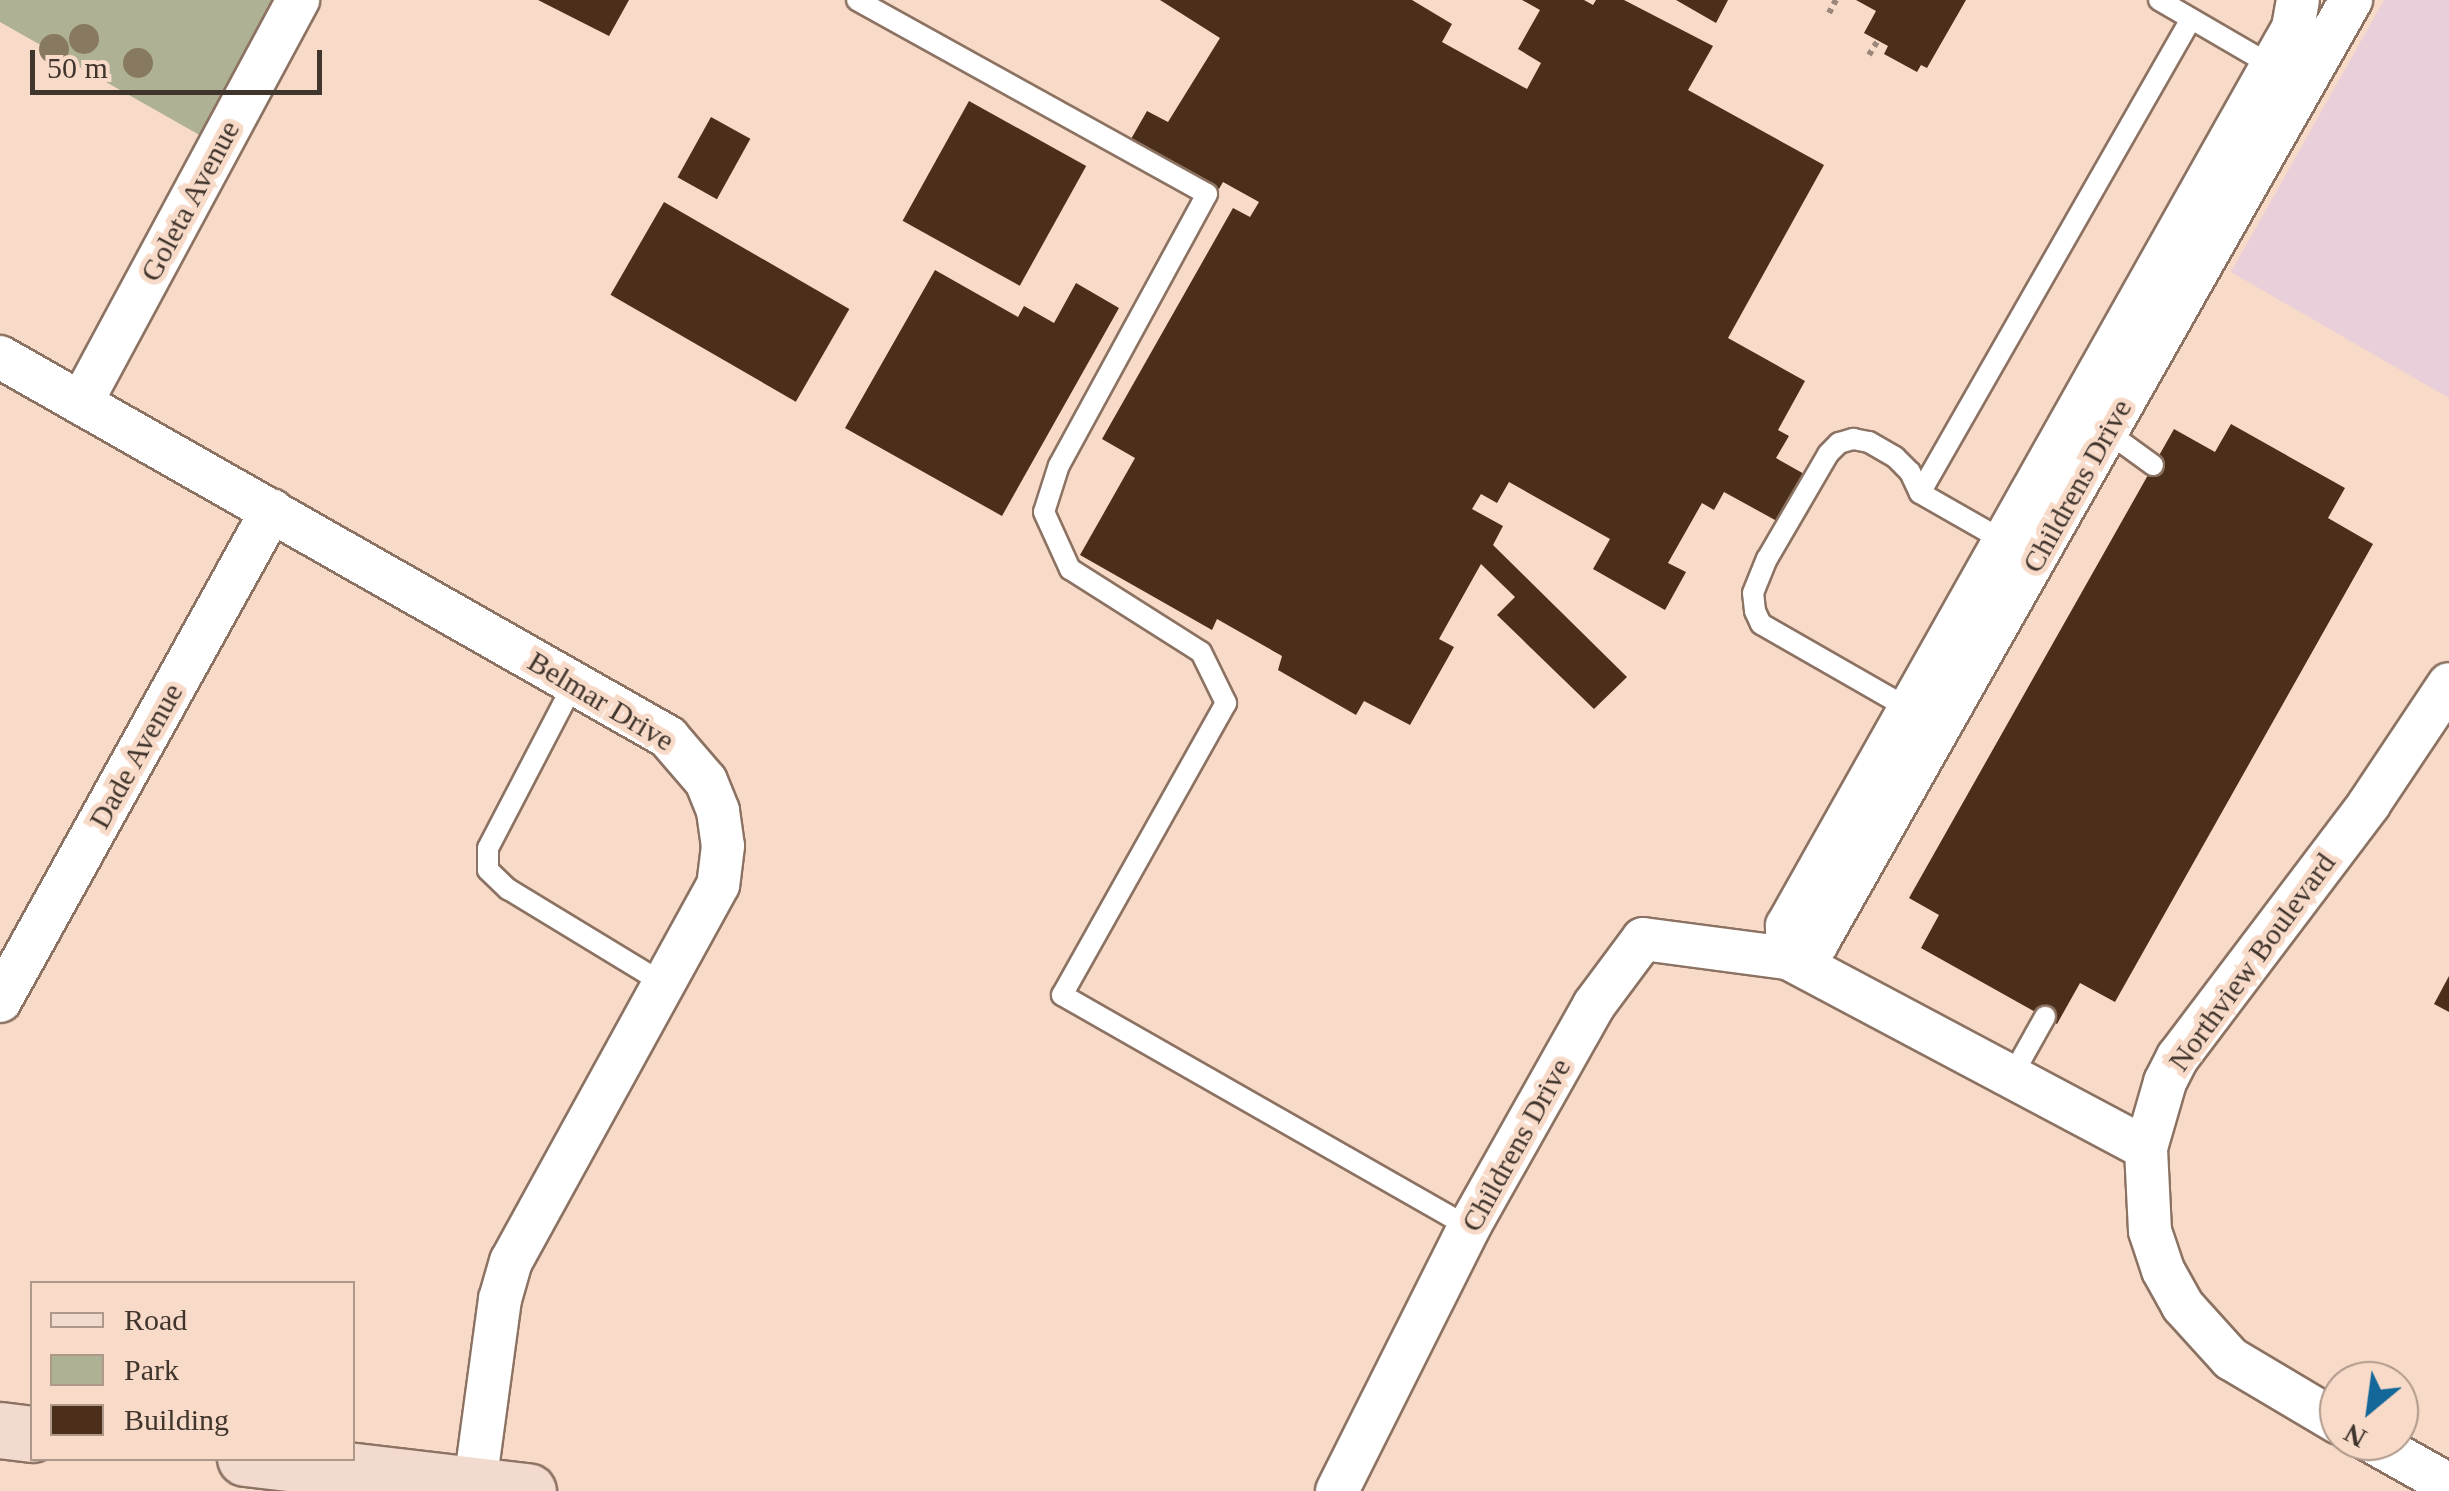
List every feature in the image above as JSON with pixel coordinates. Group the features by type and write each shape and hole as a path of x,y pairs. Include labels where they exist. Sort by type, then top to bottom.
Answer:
{"street":[{"name":"Goleta Avenue","path":"82,403 298,0"},
{"path":"2295,14 2319,12 2326,0"},
{"name":"Childrens Drive","path":"1337,1491 1469,1227 1594,1005 1643,939 1788,958 1788,926 1925,717 2288,75 2351,0"},
{"name":"Childrens Drive","path":"2288,75 2295,14"},
{"name":"Belmar Drive","path":"0,357 668,737 686,753 706,781 718,811 724,846 718,886 510,1261 500,1299 475,1485"},
{"name":"Dade Avenue","path":"0,1000 272,510"},
{"name":"Northview Boulevard","path":"2319,1412 2231,1359 2183,1306 2163,1270 2150,1230 2146,1148 2165,1082 2178,1057 2442,709"},
{"path":"1788,958 2146,1148"},
{"path":"0,1430 30,1434"},
{"path":"271,1461 528,1491"},
{"path":"2406,1461 2449,1485"}],"lane":[{"path":"857,0 1207,194 1058,465 1044,512 1070,569 1202,652 1226,703 1062,995 1469,1227"},
{"path":"2159,0 2288,75"},
{"path":"1920,492 2191,19"},
{"path":"2092,422 2153,465"},
{"path":"1925,717 1775,634 1754,611 1754,592 1767,558 1839,443 1853,439 1868,442 1894,457 1920,492 2020,549"},
{"path":"574,683 488,848 488,870 508,888 666,985"},
{"path":"2012,1076 2046,1018"}],"path":[{"path":"1830,13 1836,0"},
{"path":"1870,55 1878,40"}],"shaded area":[{"path":"2384,0 2449,0 2449,398 2231,272"}],"green space":[{"path":"0,0 298,0 219,146 0,22"}],"building":[{"path":"538,0 629,0 609,36"},
{"path":"1160,0 1412,0 1452,24 1442,42 1527,89 1541,63 1518,49 1540,10 1522,0 1584,0 1593,5 1596,0 1624,0 1713,46 1688,90 1824,165 1728,338 1805,381 1778,430 1789,436 1776,458 1813,479 1786,526 1724,492 1714,510 1702,503 1668,563 1686,572 1665,610 1593,569 1610,539 1509,482 1497,503 1481,494 1472,509 1503,526 1493,545 1627,677 1594,709 1497,615 1515,597 1481,564 1439,639 1454,647 1410,725 1364,701 1356,715 1278,670 1282,656 1217,619 1212,630 1080,555 1135,458 1102,439 1233,208 1250,217 1259,202 1223,182 1219,189 1131,139 1147,111 1168,122 1220,38"},
{"path":"1676,0 1728,0 1716,23"},
{"path":"1856,0 1966,0 1927,68 1921,65 1917,72 1884,54 1888,46 1864,33 1876,11"},
{"path":"969,101 1086,166 1020,286 903,221"},
{"path":"711,117 750,139 717,199 678,177"},
{"path":"664,202 849,309 796,402 610,295"},
{"path":"935,270 1018,317 1024,306 1054,323 1076,283 1119,308 1002,516 845,428"},
{"path":"2231,424 2345,488 2328,518 2373,544 2115,1002 2080,983 2057,1024 1921,948 1939,915 1909,898 2174,429 2215,452"},
{"path":"2449,976 2449,1012 2434,1004"}]}
